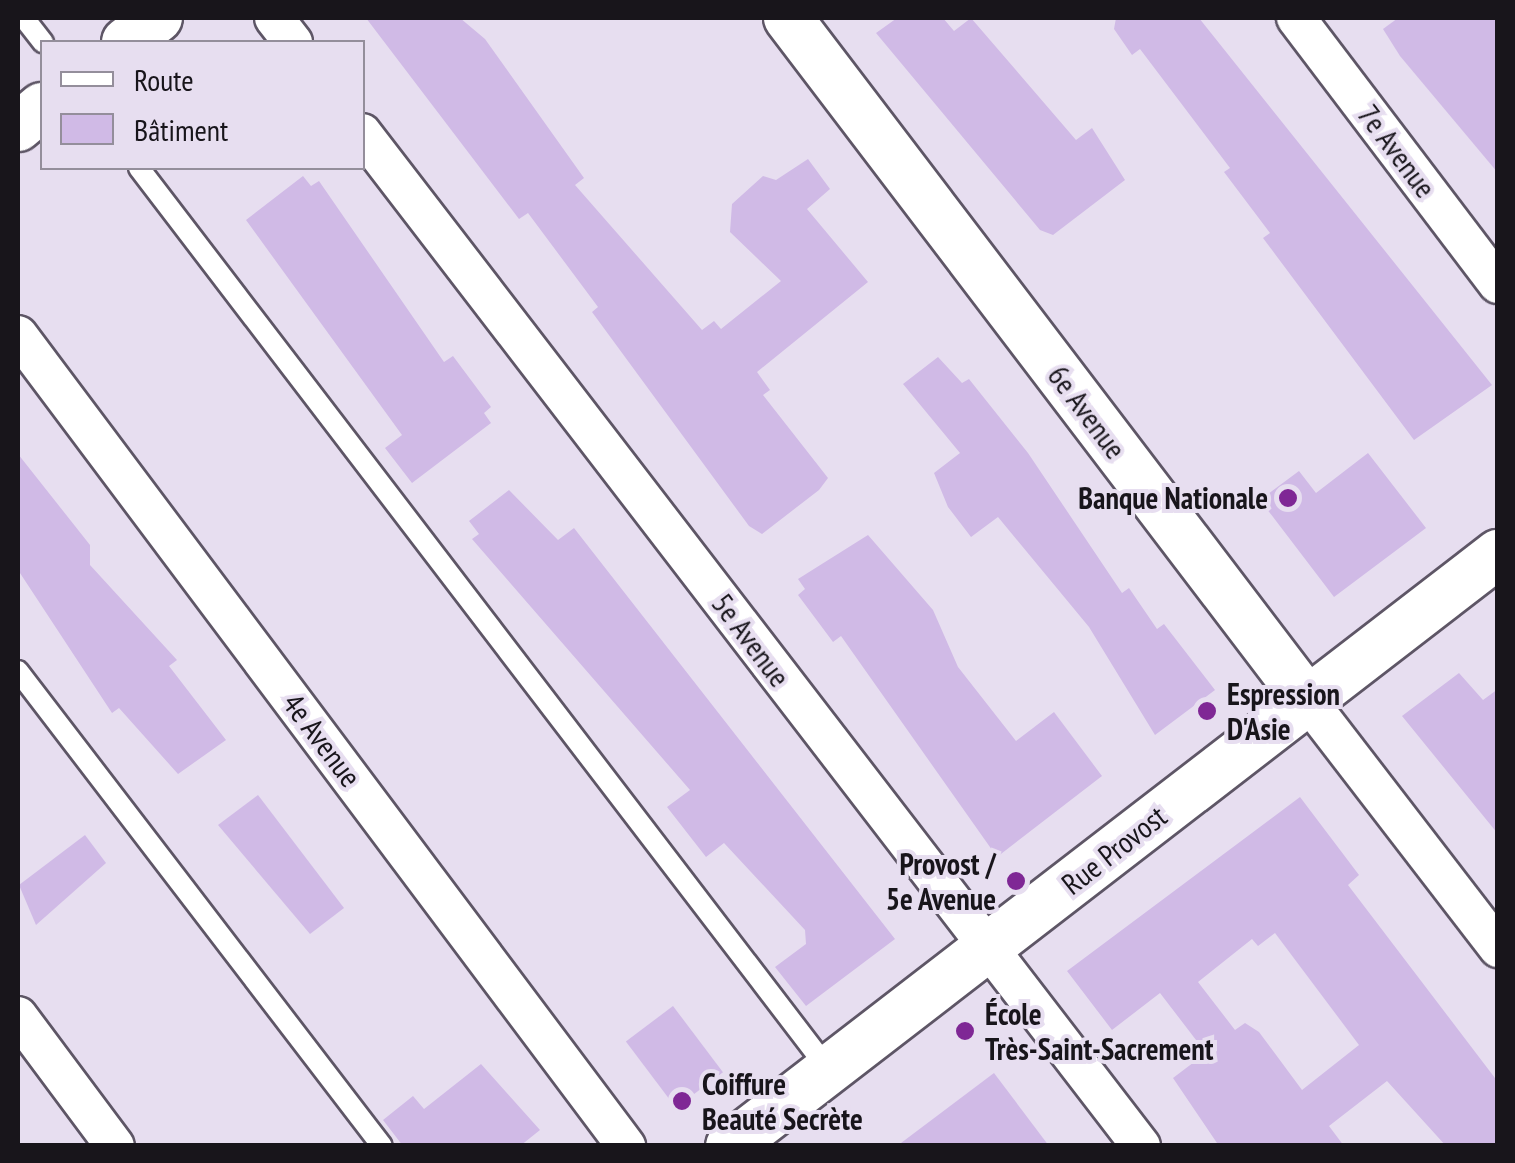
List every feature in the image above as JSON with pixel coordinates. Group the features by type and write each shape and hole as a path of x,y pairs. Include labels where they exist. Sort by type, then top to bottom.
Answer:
{"street":[{"path":"129,40 158,18"},
{"path":"274,18 291,40"},
{"name":"6e Avenue","path":"788,18 1498,948"},
{"name":"7e Avenue","path":"1296,18 1498,284"},
{"path":"18,126 40,109"},
{"name":"5e Avenue","path":"365,137 1140,1146"},
{"name":"4e Avenue","path":"18,335 626,1146"},
{"name":"Rue Provost","path":"730,1146 1498,554"},
{"path":"18,1016 116,1146"}],"lane":[{"path":"24,18 41,40"},
{"path":"141,170 830,1070"},
{"path":"18,671 382,1146"}],"building":[{"path":"366,18 460,18 485,39 584,178 575,185 702,330 714,321 721,329 781,281 730,232 732,204 763,176 776,180 808,159 830,189 807,209 868,282 757,372 770,390 763,395 828,478 819,490 762,534 749,526 592,312 598,307 528,213 519,219"},
{"path":"897,18 943,18 954,31 971,18 1076,140 1092,128 1125,180 1053,235 1040,230 876,33"},
{"path":"1116,18 1199,18 1492,385 1414,440 1263,238 1270,233 1224,172 1230,168 1140,49 1132,55 1114,29"},
{"path":"1398,18 1498,18 1498,173 1400,56 1383,29"},
{"path":"303,176 311,186 319,181 444,362 453,356 491,407 484,413 491,423 412,483 385,448 402,435 246,220"},
{"path":"938,357 962,383 969,379 1028,453 1122,593 1129,588 1157,629 1164,624 1215,690 1155,735 1089,627 998,517 971,537 948,507 934,473 960,453 903,384"},
{"path":"1368,453 1426,528 1334,597 1260,500 1299,471 1316,493"},
{"path":"18,454 90,545 90,565 177,660 169,666 226,740 178,774 119,708 112,713 18,570"},
{"path":"509,490 558,540 574,528 895,939 806,1006 775,967 806,944 805,930 724,843 706,857 667,807 690,790 472,539 479,534 469,521"},
{"path":"868,535 933,610 958,667 1016,741 1054,712 1102,776 997,857 841,636 833,642 798,595 805,589 798,579"},
{"path":"1459,673 1483,700 1498,689 1498,834 1402,716"},
{"path":"258,795 344,908 310,934 218,825"},
{"path":"1300,797 1359,875 1348,885 1498,1082 1498,1146 1446,1146 1387,1081 1329,1126 1344,1146 1219,1146 1173,1078 1206,1053 1160,993 1112,1030 1067,971","holes":["1275,933 1359,1045 1302,1090 1259,1032 1245,1023 1235,1030 1198,982 1252,939 1258,946"]},
{"path":"85,835 106,863 36,925 19,885"},
{"path":"673,1006 723,1072 676,1108 626,1042"},
{"path":"481,1064 540,1130 520,1146 403,1146 383,1120 413,1096 424,1109"},
{"path":"994,1073 1049,1146 897,1146"}],"place":[{"name":"Banque Nationale","path":"1288,498"},
{"name":"Espression D'Asie","path":"1207,711"},
{"name":"Provost / 5e Avenue","path":"1016,881"},
{"name":"École Très-Saint-Sacrement","path":"965,1031"},
{"name":"Coiffure Beauté Secrète","path":"682,1101"}]}
